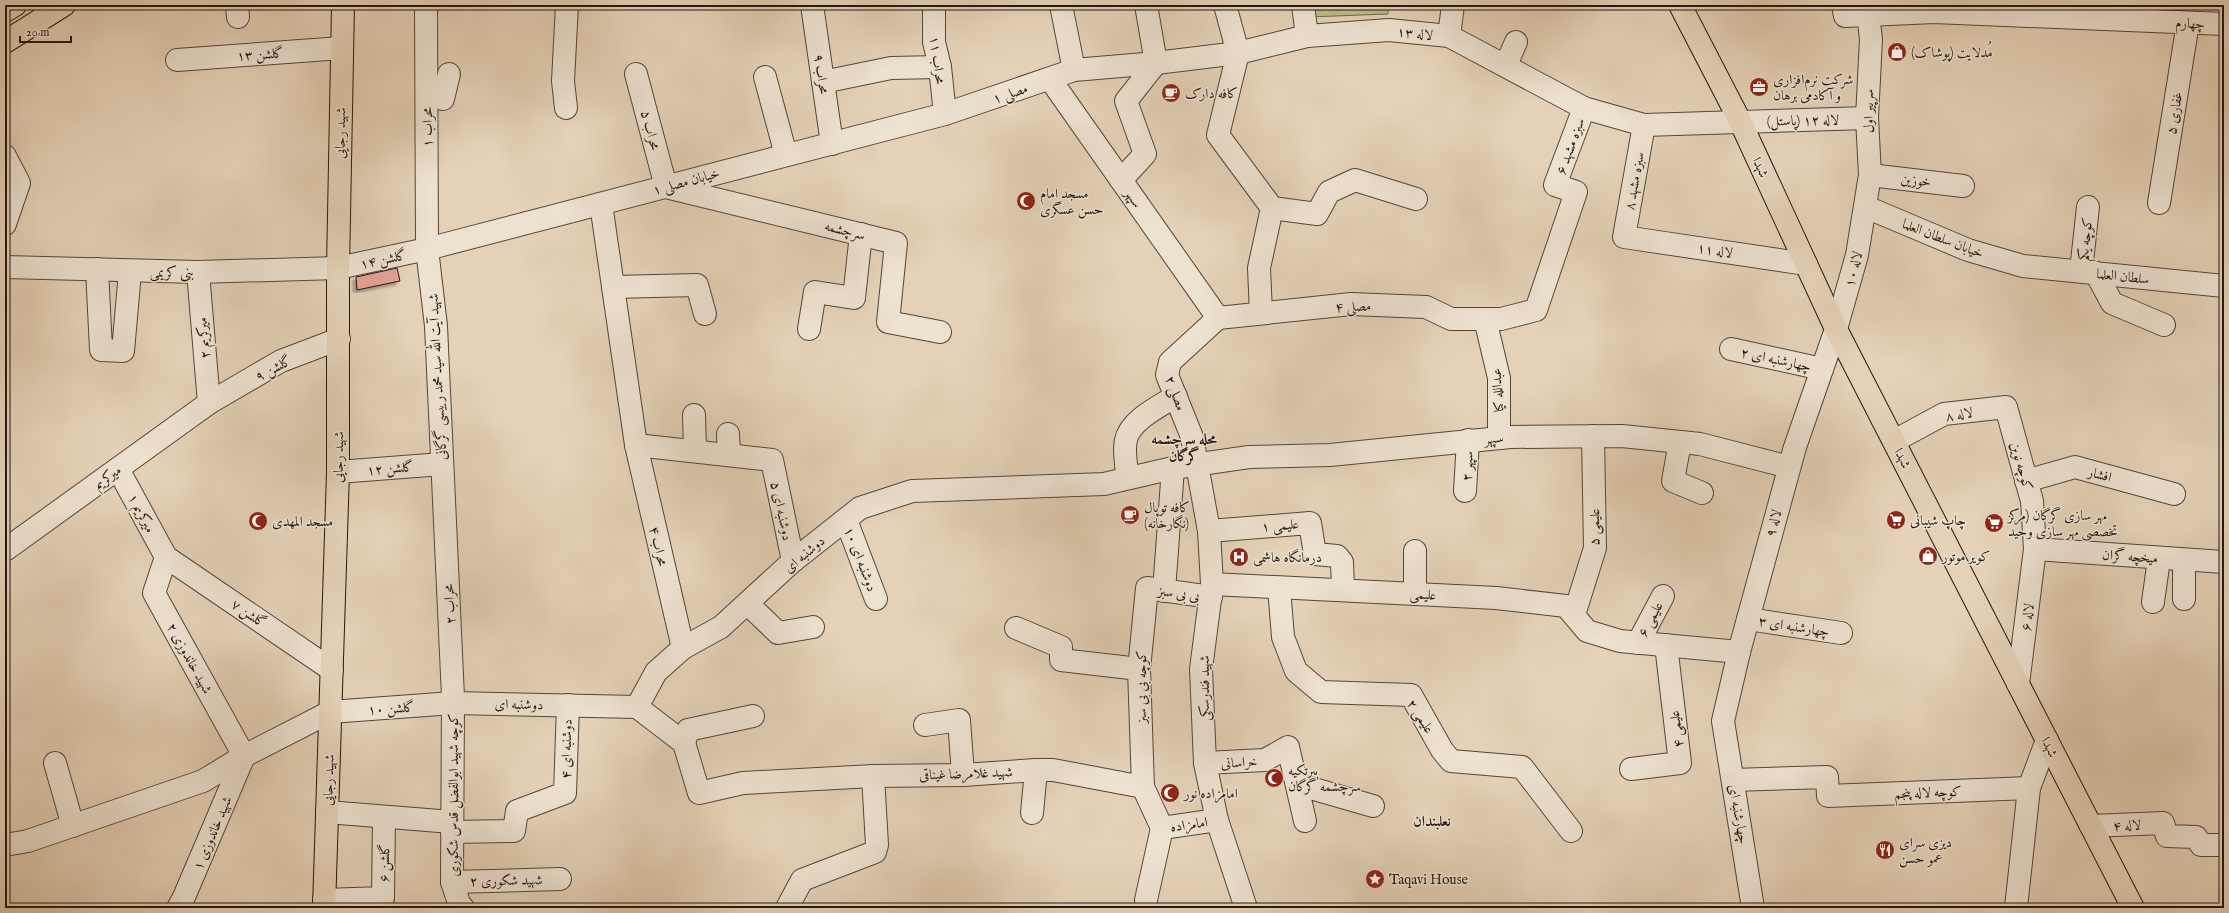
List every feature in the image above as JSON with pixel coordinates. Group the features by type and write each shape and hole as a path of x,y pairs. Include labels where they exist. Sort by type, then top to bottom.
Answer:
{"main road":[{"path":"5,11 15,5"},
{"path":"5,42 64,5"},
{"name":"شهید رجایی","path":"324,904 338,472 338,268 343,5"},
{"name":"شهدا","path":"1680,5 1740,121 1836,329 2133,908"}],"street":[{"name":"۱ محراب","path":"426,5 427,249"},
{"path":"566,108 563,81 567,5"},
{"name":"۹ محراب","path":"812,5 832,144"},
{"name":"۱۱ محراب","path":"934,5 934,42 940,67 945,114"},
{"path":"1062,5 1074,70"},
{"path":"1121,180 1145,154 1126,101 1156,64 1146,5"},
{"path":"1225,5 1238,53 1218,135 1272,208 1317,214 1329,192 1355,180 1416,199"},
{"path":"1303,5 1307,36"},
{"path":"1449,36 1453,5"},
{"name":"چهارم","path":"1844,10 1868,14 1934,12 2079,12 2178,17 2224,24"},
{"name":"سرپیر اول","path":"1866,207 1870,175 1867,118 1871,39 1868,14"},
{"name":"غفاری ۵","path":"2159,203 2178,17"},
{"name":"لاله ۱۳","path":"1074,70 1156,64 1238,53 1307,36 1389,30 1449,36 1506,65 1584,108 1644,125 1740,121"},
{"path":"1506,65 1516,42"},
{"name":"۱۳ گلشن","path":"177,60 342,48"},
{"path":"823,82 891,68 940,67"},
{"name":"۱ مصلی","path":"945,114 1074,70"},
{"path":"443,99 449,74"},
{"name":"۵ محراب","path":"636,74 666,187"},
{"path":"764,77 786,155"},
{"name":"سپهر","path":"1050,79 1218,318"},
{"name":"۶ سبزه مشهد","path":"1555,185 1584,108"},
{"name":"خیابان مصلی ۱","path":"427,249 945,114"},
{"name":"لاله ۱۲ (پاستل)","path":"1740,121 1867,118"},
{"name":"۸ سبزه مشهد","path":"1624,237 1644,125"},
{"path":"5,156 19,183 5,224"},
{"name":"خوزین","path":"1870,175 1962,186"},
{"name":"۴ مصلی","path":"1218,318 1351,304 1426,307 1451,319 1501,319 1536,310 1576,192 1555,185"},
{"name":"سرچشمه","path":"666,187 896,243 888,322 940,332"},
{"name":"۴ محراب","path":"601,204 636,445 683,648"},
{"name":"خیابان سلطان العلما","path":"1866,207 1968,250 2023,266"},
{"name":"لاله ۱۰","path":"1836,329 1857,255 1866,207"},
{"name":"کوچه یکم","path":"2088,207 2089,272"},
{"path":"1261,313 1259,268 1272,208"},
{"path":"809,329 815,292 854,298 861,234"},
{"name":"۱۱ لاله","path":"1624,237 1806,264"},
{"name":"گلشن ۱۴","path":"338,268 427,249"},
{"name":"شهید آیت الله سید محمد رییسی گرگانی","path":"427,249 436,326 444,506"},
{"name":"سلطان العلما","path":"2023,266 2224,286"},
{"name":"بنی کریمی","path":"5,267 98,269 130,272 198,272 338,268"},
{"path":"98,269 101,350 123,351 130,272"},
{"name":"۲ میرکریم","path":"198,272 209,403"},
{"path":"2089,272 2112,303 2164,326"},
{"path":"613,287 696,285 704,314"},
{"name":"۲ مصلی","path":"1197,464 1192,437 1167,375 1170,362 1218,318"},
{"name":"عبدالله کیا","path":"1485,319 1499,378 1499,438"},
{"name":"۹ لاله","path":"1723,721 1739,652 1789,467 1836,329"},
{"name":"۹ گلشن","path":"209,403 281,361 339,339"},
{"name":"۲ چهارشنبه ای","path":"1731,349 1822,369"},
{"path":"1127,477 1125,441 1129,431 1137,423 1176,396"},
{"name":"میرکریم","path":"6,543 118,469 209,403"},
{"name":"۸ لاله","path":"1894,441 1944,414 2006,407"},
{"name":"کوچه نوین","path":"2006,407 2032,501 2035,549"},
{"path":"694,415 695,451"},
{"path":"636,445 729,455 728,434"},
{"name":"۵ علیمی","path":"1574,615 1595,548 1593,436"},
{"name":"سپهر","path":"1197,464 1249,457 1330,455 1468,440 1622,436 1700,444 1789,467"},
{"name":"۲ سپهر","path":"1465,491 1468,440"},
{"path":"1680,442 1673,481 1702,493"},
{"name":"۵ دوشنبه ای","path":"729,455 772,460 793,561"},
{"name":"۱۲ گلشن","path":"338,472 442,464"},
{"name":"دوشنبه ای","path":"453,703 637,707 656,672 683,648 722,627 793,561 860,508 912,491 1104,484 1127,477 1197,464"},
{"name":"شهید فندرسکی","path":"1197,464 1209,531 1211,590 1201,669 1205,763 1217,820 1246,908"},
{"name":"افشار","path":"2026,481 2075,467 2174,494"},
{"name":"کوچه بی بی سبز","path":"1143,787 1138,669 1156,590 1173,468"},
{"name":"۱ میرکریم","path":"118,469 166,557"},
{"name":"۲ محراب","path":"444,506 453,703"},
{"name":"۱۰ دوشنبه ای","path":"846,520 876,599"},
{"name":"۱ علیمی","path":"1209,531 1310,523 1314,554 1337,556 1342,562 1343,589"},
{"name":"۶ لاله","path":"2018,684 2035,549"},
{"name":"میخچه گران","path":"2035,549 2159,559 2224,562"},
{"path":"1415,551 1415,594"},
{"name":"۷ گلشن","path":"166,557 332,670"},
{"name":"۲ شهید خاندوزی","path":"166,557 154,593 244,756"},
{"path":"2153,602 2159,559"},
{"path":"2184,560 2184,599"},
{"name":"علیمی","path":"1211,590 1279,588 1343,589 1496,598 1566,606 1587,631 1629,642"},
{"name":"۲ علیمی","path":"1279,588 1283,638 1296,671 1321,692 1411,695 1442,750 1451,761 1522,767 1571,830"},
{"name":"بی بی سبز","path":"1156,590 1211,590"},
{"name":"۶ علیمی","path":"1629,642 1663,596"},
{"path":"748,604 778,633 813,627"},
{"name":"۳ چهارشنبه ای","path":"1748,619 1841,633"},
{"path":"1016,628 1061,647 1061,660 1138,669"},
{"path":"1629,642 1739,652"},
{"name":"۴ علیمی","path":"1631,768 1680,763 1666,645"},
{"name":"۱۰ گلشن","path":"330,712 453,703"},
{"name":"کوچه شهید ابوالفضل قدس شکوری","path":"453,703 452,882 459,903 463,908"},
{"name":"۴ دوشنبه ای","path":"452,827 514,831 517,812 565,793 568,705"},
{"path":"637,707 684,743 688,730 753,716"},
{"path":"5,845 28,841 203,781 244,756 330,712"},
{"path":"924,725 958,720 963,775"},
{"name":"چهارشنبه ای","path":"1723,721 1753,908"},
{"path":"2016,908 2029,788 2047,740"},
{"name":"شهید غلامرضا غیناقی","path":"684,743 699,793 743,784 873,776 963,775 1036,770 1053,770 1143,787"},
{"name":"خراسانی","path":"1205,763 1265,760 1288,747 1299,787 1305,821"},
{"name":"۱ شهید خاندوزی","path":"178,908 244,756"},
{"path":"55,763 73,826"},
{"path":"1032,813 1036,770"},
{"path":"787,908 802,880 875,852 877,846 873,776"},
{"name":"کوچه لاله پنجم","path":"1733,780 1827,777 1828,796 2029,788"},
{"path":"1143,787 1162,828 1146,900"},
{"path":"1299,787 1314,789 1373,806"},
{"path":"327,812 384,817 452,827"},
{"name":"۶ گلشن","path":"324,904 383,898 384,817"},
{"name":"امامزاده","path":"1162,828 1217,820"},
{"name":"لاله ۴","path":"2091,826 2163,823 2167,836 2196,837 2202,845 2224,845"},
{"name":"۲ شهید شکوری","path":"452,882 560,879"}],"green space":[{"path":"1308,5 1389,5 1388,14 1309,17"}],"building":[{"path":"397,268 400,281 357,290 356,277"}],"place":[{"name":"مُدلایت (پوشاک)","path":"1897,52"},
{"name":"شرکت نرم‌افزاری و آکادمی برهان","path":"1759,87"},
{"name":"کافه دارک","path":"1171,93"},
{"name":"مسجد امام حسن عسگری","path":"1026,201"},
{"name":"کافه توپال (نگارخانه)","path":"1130,515"},
{"name":"چاپ شیبانی","path":"1896,520"},
{"name":"مسجد المهدی","path":"258,521"},
{"name":"مهر سازی گرگان (مرکز تخصصی مهر سازی وحید","path":"1994,523"},
{"name":"کویر موتور","path":"1928,556"},
{"name":"درمانگاه هاشمی","path":"1239,557"},
{"name":"پیرتکیه سرچشمه گرگان","path":"1274,778"},
{"name":"امامزاده نور","path":"1170,793"},
{"name":"دیزی سرای عمو حسن","path":"1885,850"},
{"name":"Taqavi House","path":"1375,879"}],"district":[{"name":"محله سرچشمه گرگان","path":"1184,448"},
{"name":"نعلبندان","path":"1432,821"}]}
